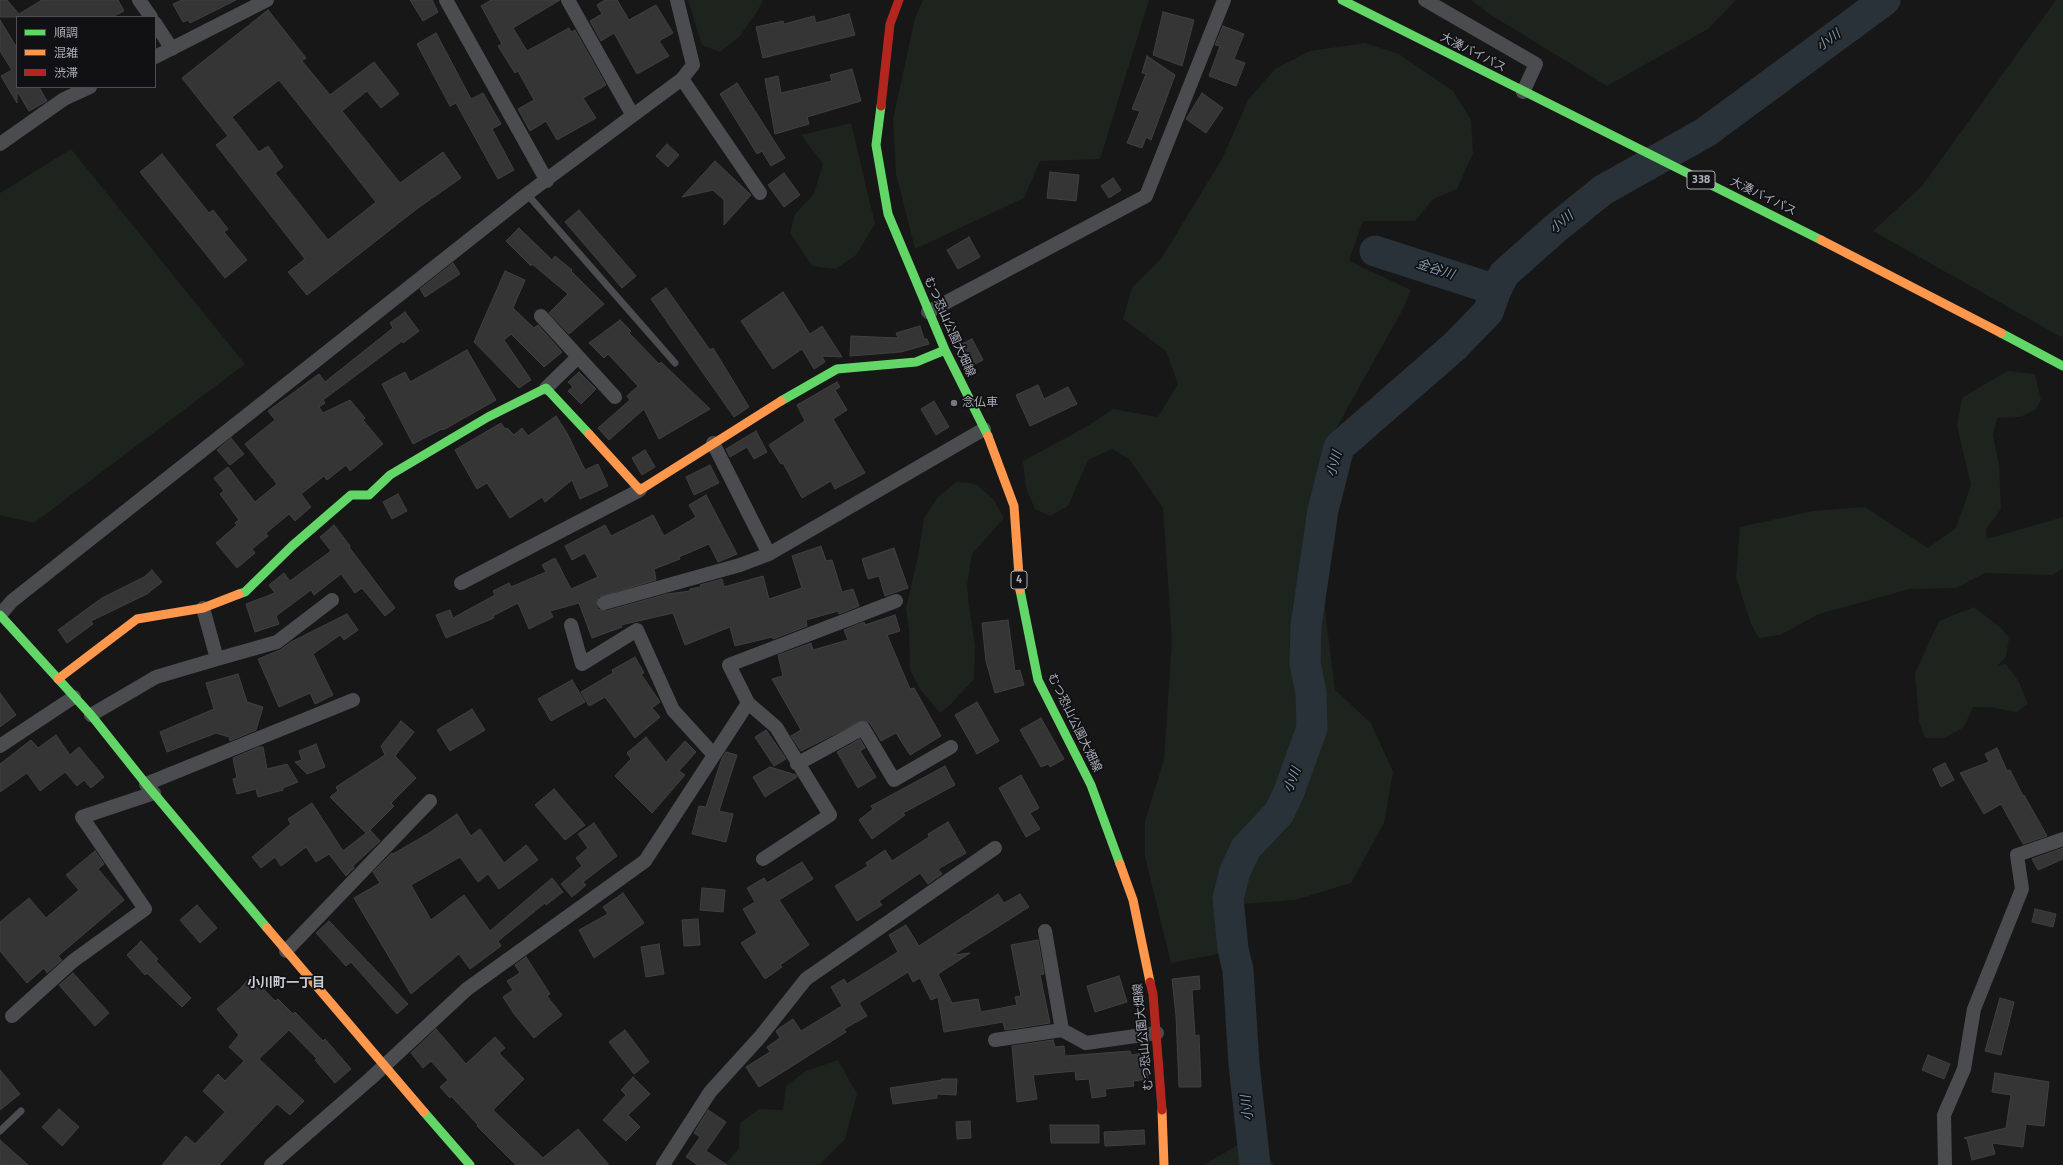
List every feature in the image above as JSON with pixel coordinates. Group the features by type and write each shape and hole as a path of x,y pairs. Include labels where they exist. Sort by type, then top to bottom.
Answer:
{"main road":[{"name":"むつ恐山公園大畑線","path":"899,0 890,24 876,145 888,214 945,350 991,443 1014,506 1021,602 1038,680 1091,785 1133,900 1153,994 1161,1087 1164,1165"},
{"name":"大湊バイパス","path":"1342,0 1523,92 1854,256 2063,366"},
{"path":"58,679 137,619 203,608 245,592 292,546 351,495 369,495 390,475 488,417 546,388 640,490 714,443 837,369 916,362 945,350"},
{"path":"0,615 91,715 286,951 470,1165"}],"street":[{"path":"139,0 150,16"},
{"path":"156,57 267,0"},
{"path":"446,0 547,181"},
{"path":"568,0 632,114"},
{"path":"0,615 12,601 527,194 547,181 632,114 682,78 693,65 677,0"},
{"path":"928,312 1146,196 1224,0"},
{"path":"1425,0 1536,64 1523,92"},
{"path":"156,25 172,49"},
{"path":"682,78 760,193"},
{"path":"0,144 64,99 88,88"},
{"path":"541,316 614,397"},
{"path":"546,388 578,357"},
{"path":"604,603 740,565 769,554 984,429"},
{"path":"714,443 769,554"},
{"path":"461,583 640,490"},
{"path":"91,715 156,676 277,642 332,600"},
{"path":"763,859 830,815 797,764 776,727 748,703 729,665 896,602"},
{"path":"203,608 217,659"},
{"path":"571,625 582,664 637,630 673,710 714,756"},
{"path":"0,746 74,697"},
{"path":"12,1016 73,961 145,909 82,818 353,700"},
{"path":"271,1165 467,989 645,861 748,703"},
{"path":"797,764 863,728 894,780 951,747"},
{"path":"286,951 430,801"},
{"path":"1945,1165 1944,1115 1964,1070 1974,1009 2022,890 2017,855 2063,839"},
{"path":"663,1165 710,1092 760,1037 806,978 995,848"},
{"path":"1045,930 1062,1030"},
{"path":"995,1040 1062,1030 1086,1043 1156,1033"}],"lane":[{"path":"527,194 676,363"},
{"path":"0,1131 21,1111"}],"shaded area":[{"path":"688,0 763,0 740,36 720,52 702,45"},
{"path":"923,0 1149,0 1100,159 1040,161 1024,198 915,249 896,174 893,119 915,18"},
{"path":"1471,0 1736,0 1708,29 1607,86 1491,15"},
{"path":"2056,0 2063,0 2063,338 1873,231 1922,186"},
{"path":"1365,43 1399,54 1453,91 1471,120 1473,153 1457,189 1433,199 1415,221 1363,221 1349,261 1411,290 1404,307 1323,452 1315,532 1335,690 1371,723 1393,772 1384,823 1351,883 1295,900 1243,904 1238,950 1171,963 1145,857 1145,821 1164,760 1172,640 1163,508 1129,459 1112,449 1088,460 1068,506 1050,516 1035,509 1026,488 1023,461 1086,427 1113,409 1158,417 1178,384 1166,351 1123,319 1132,288 1161,259 1222,159 1248,100 1275,69 1310,51"},
{"path":"851,123 875,224 856,255 835,269 812,266 790,233 795,214 814,194 823,164 801,135"},
{"path":"71,149 245,364 34,523 0,515 0,193"},
{"path":"2007,371 2035,374 2041,400 2036,409 2020,417 1997,418 1993,435 1999,466 2001,509 1986,529 1987,539 2063,517 2063,568 2053,575 1985,573 1956,588 1909,589 1819,614 1780,635 1759,638 1751,624 1736,577 1740,527 1813,511 1865,507 1928,548 1956,528 1971,485 1957,426 1962,398"},
{"path":"957,482 977,485 994,500 1004,518 972,554 967,586 975,646 974,679 950,705 940,713 920,689 910,670 909,629 906,608 918,557 924,518 938,497"},
{"path":"1974,607 2001,628 2009,638 2006,657 1997,666 2006,664 2019,682 2028,704 2017,712 1989,707 1973,707 1964,727 1945,738 1925,738 1919,721 1915,673 1939,621"},
{"path":"838,1060 857,1094 845,1139 819,1165 725,1165 739,1148 740,1123 759,1109 783,1110 786,1086 806,1071"},
{"path":"1241,1143 1273,1162 1274,1165 1204,1165"}],"building":[{"path":"0,0 7,0 19,14 42,0 118,0 124,11 114,16 0,17"},
{"path":"182,0 236,0 190,23 188,20 183,22 173,4"},
{"path":"410,0 432,0 438,12 423,21"},
{"path":"491,0 560,0 513,28 527,51 569,28 571,32 575,30 606,85 583,98 596,118 557,140 546,121 530,131 518,109 534,100 518,71 515,73 498,46 502,44 481,6"},
{"path":"605,0 617,0 629,20 656,5 673,33 659,41 669,56 637,74 614,33 601,41 590,21 602,14 597,5"},
{"path":"268,10 306,58 302,61 330,95 374,62 399,94 381,108 367,91 342,111 400,183 443,152 461,178 418,208 307,295 288,272 305,259 216,145 228,136 182,78","holes":["279,80 376,202 328,240 275,173 283,167 268,146 259,152 232,117"]},
{"path":"1163,12 1194,20 1182,66 1153,55"},
{"path":"849,14 855,35 763,58 756,27 783,21 784,24 814,16 816,23"},
{"path":"0,20 16,46 16,88 40,88 47,101 29,111 17,91 17,103 1,76 12,70 0,51"},
{"path":"1223,26 1244,34 1234,59 1245,63 1236,86 1209,76 1220,46 1215,45"},
{"path":"436,33 471,99 483,93 501,124 492,129 514,170 498,179 456,103 450,106 417,44"},
{"path":"1147,56 1175,75 1151,140 1146,137 1142,148 1127,143 1140,111 1132,109 1146,74 1142,73"},
{"path":"852,69 861,101 807,117 809,124 775,134 765,79 778,76 781,93 832,81 830,75"},
{"path":"737,83 785,158 771,166 762,151 757,154 720,94"},
{"path":"1202,93 1223,108 1206,133 1186,119"},
{"path":"667,144 679,155 668,167 656,156"},
{"path":"162,154 209,213 213,210 228,229 224,232 247,260 225,278 140,172"},
{"path":"715,161 751,195 724,225 724,200 713,190 682,197"},
{"path":"1050,172 1079,175 1076,201 1047,198"},
{"path":"784,173 800,195 784,207 768,185"},
{"path":"1113,178 1121,190 1109,198 1101,186"},
{"path":"579,210 636,276 622,288 565,222"},
{"path":"519,228 552,260 555,256 572,270 571,271 604,304 569,334 549,313 568,294 532,264 531,266 506,241"},
{"path":"969,237 980,257 958,269 947,250"},
{"path":"453,263 460,274 425,297 420,289"},
{"path":"505,271 525,280 513,308 534,328 538,325 562,352 544,367 511,334 504,340 531,380 519,388 474,342"},
{"path":"666,288 710,350 713,348 749,407 734,417 651,299"},
{"path":"783,292 810,334 822,326 842,357 822,356 825,362 814,369 802,349 773,369 741,321"},
{"path":"405,312 419,331 403,343 402,341 323,400 325,403 319,407 323,413 350,400 365,418 363,420 383,444 350,471 346,465 327,480 324,476 301,494 311,507 295,521 289,514 266,533 268,536 252,549 255,553 237,568 216,543 237,525 235,523 239,520 220,494 224,491 214,478 228,467 255,502 277,484 245,444 275,420 268,411 319,374 325,382 393,328 390,323"},
{"path":"620,320 631,331 629,333 659,364 661,362 710,409 659,439 644,409 609,440 598,428 630,400 627,396 638,386 608,354 604,358 589,343"},
{"path":"920,326 924,339 927,339 929,344 901,352 850,356 851,336 898,338 896,333"},
{"path":"972,339 983,360 971,366 960,345"},
{"path":"467,350 496,400 443,430 442,429 413,444 382,384 405,372 410,382"},
{"path":"579,372 596,389 581,404 568,391 573,387 568,382"},
{"path":"837,382 840,387 835,390 847,410 833,419 865,473 835,489 831,481 802,498 783,463 781,464 769,445 805,421 797,405"},
{"path":"1038,385 1044,399 1068,387 1077,404 1030,426 1016,395"},
{"path":"934,401 949,427 936,435 921,409"},
{"path":"556,416 567,433 585,470 598,464 608,486 580,499 572,480 545,502 542,497 510,518 487,483 477,489 455,450 501,423 505,429 507,428 514,435 522,428 528,436"},
{"path":"756,431 767,452 754,459 747,447 730,457 726,449"},
{"path":"231,438 244,454 230,465 217,450"},
{"path":"645,450 655,467 642,475 632,458"},
{"path":"710,465 719,483 694,495 686,477"},
{"path":"398,494 407,511 392,519 383,502"},
{"path":"706,495 737,554 718,562 709,544 679,557 680,559 654,569 656,580 598,597 596,605 598,609 606,611 667,594 690,591 690,589 701,587 700,585 722,579 724,587 763,576 769,599 802,588 792,556 821,546 826,561 832,560 842,592 853,589 859,606 839,614 838,611 806,620 807,626 773,639 772,637 735,646 730,627 685,645 673,613 621,625 622,627 592,638 579,603 550,611 553,617 529,629 518,603 493,616 494,618 446,638 436,615 450,610 453,618 495,595 493,591 509,583 511,587 546,572 542,565 555,558 571,589 598,577 585,553 572,560 565,546 605,525 611,536 653,515 664,536 696,517 689,505"},
{"path":"334,525 395,608 385,616 362,588 355,593 341,574 314,595 311,590 276,616 279,624 255,632 246,604 275,593 269,585 284,573 290,581 331,551 320,537"},
{"path":"894,548 908,588 885,596 879,576 868,579 862,559"},
{"path":"152,570 162,582 147,594 91,621 93,624 67,643 58,630 102,598 144,577"},
{"path":"347,614 358,630 344,640 340,635 313,654 333,695 315,704 310,693 279,707 258,659 280,650 291,642"},
{"path":"895,615 900,631 887,635 910,689 914,688 941,736 910,755 896,733 881,741 870,723 863,720 801,751 791,736 801,730 772,679 783,676 778,655 811,643 813,650 848,640 844,630 864,622 865,625"},
{"path":"1008,620 1015,671 1020,670 1024,685 995,693 986,661 982,623"},
{"path":"635,657 644,673 641,674 660,702 652,708 660,717 635,738 605,697 589,706 581,692 613,673 612,670"},
{"path":"238,674 247,702 263,707 256,730 230,741 229,737 216,733 167,752 160,732 214,709 206,683"},
{"path":"572,680 585,702 551,721 538,699"},
{"path":"0,693 16,715 0,727"},
{"path":"977,702 999,741 977,754 955,715"},
{"path":"472,709 485,730 450,751 437,730"},
{"path":"1041,718 1064,759 1050,767 1048,764 1041,767 1020,730"},
{"path":"401,721 414,732 395,756 416,778 391,803 394,806 370,830 380,841 353,866 354,868 346,876 329,854 316,862 306,847 281,866 275,857 261,868 252,857 291,824 288,819 312,803 343,851 366,833 330,797 338,791 336,787 385,755 381,746"},
{"path":"766,730 786,759 774,766 755,737"},
{"path":"56,735 70,755 79,747 104,777 91,788 84,780 77,786 65,772 40,791 27,773 0,792 0,764 31,740 38,748"},
{"path":"646,737 666,762 685,741 696,752 679,771 685,775 652,813 615,776 631,759 627,753"},
{"path":"860,739 865,748 860,751 876,777 858,788 837,752"},
{"path":"316,744 325,767 307,774 295,762 302,760 299,751"},
{"path":"259,747 263,747 267,769 287,764 298,782 283,788 283,790 258,797 256,789 237,794 233,779 237,778 233,758"},
{"path":"1997,748 2007,771 2010,770 2023,796 2024,795 2047,836 2023,844 2001,804 1984,814 1960,773 1989,762 1985,754"},
{"path":"726,752 737,755 719,811 733,814 726,842 692,834 699,806 706,807 722,758"},
{"path":"1945,763 1954,780 1941,787 1933,769"},
{"path":"945,766 955,785 903,813 905,815 872,839 859,820 873,809 871,806"},
{"path":"770,767 796,775 797,777 765,797 753,777"},
{"path":"1021,775 1039,808 1030,813 1040,829 1026,837 999,788"},
{"path":"554,789 585,825 565,840 535,805"},
{"path":"457,814 471,836 480,829 504,863 526,845 538,860 499,889 488,874 478,882 460,857 411,885 431,920 464,895 490,931 552,878 563,892 546,905 545,903 498,941 501,946 470,969 459,954 411,994 354,898 380,883 373,872 392,853 393,854 429,833"},
{"path":"948,822 966,853 938,869 942,874 928,884 920,873 879,901 882,905 857,921 835,886 868,866 866,863 885,850 892,861 929,837 928,834"},
{"path":"594,823 617,856 583,882 586,885 572,897 561,884 582,866 576,858 588,848 578,834"},
{"path":"2063,848 2063,859 2038,870 2032,859"},
{"path":"95,851 104,864 98,869 124,900 58,956 62,960 47,973 44,968 27,983 0,951 0,922 29,898 46,918 79,890 66,875"},
{"path":"802,862 813,879 779,900 809,945 780,965 782,967 765,979 741,943 757,933 743,909 755,902 747,888 764,878 767,883"},
{"path":"702,888 725,890 723,912 700,910"},
{"path":"623,893 644,923 594,958 579,930 608,914 603,907"},
{"path":"998,894 1004,903 1020,894 1029,907 953,955 970,953 938,974 952,1003 978,999 981,1012 1017,1005 1015,997 1021,996 1011,945 1038,940 1044,974 1040,975 1050,1023 1005,1030 1003,1022 944,1032 938,997 931,1000 920,978 913,982 908,972 859,1003 867,1016 844,1029 846,1032 759,1087 746,1067 770,1052 767,1047 780,1038 776,1031 793,1019 801,1031 842,1006 831,987 844,979 847,984 898,952 889,935 906,925 919,946"},
{"path":"197,905 217,928 200,943 180,920"},
{"path":"2035,909 2056,914 2053,927 2032,922"},
{"path":"698,919 700,945 684,946 682,920"},
{"path":"329,921 408,1004 397,1014 351,962 346,966 316,933"},
{"path":"141,941 158,959 156,961 191,998 182,1007 147,973 145,975 127,955"},
{"path":"659,944 664,974 646,977 641,947"},
{"path":"526,957 550,994 547,996 562,1015 534,1038 514,1014 503,997 513,990 507,981 520,973 515,965"},
{"path":"73,973 109,1013 95,1026 59,985"},
{"path":"251,976 275,1001 278,999 293,1014 295,1012 323,1041 325,1039 351,1069 335,1083 315,1060 317,1059 289,1030 259,1059 304,1101 290,1115 277,1104 219,1165 162,1165 186,1136 195,1144 225,1112 203,1091 218,1074 225,1081 244,1061 229,1047 239,1035 217,1009 240,989"},
{"path":"1119,976 1127,1002 1095,1012 1087,986"},
{"path":"1199,976 1200,989 1192,990 1195,1036 1199,1035 1201,1087 1179,1087 1176,1016 1172,979"},
{"path":"2000,998 2014,1002 2001,1055 1985,1051"},
{"path":"436,1029 466,1064 495,1037 505,1048 499,1053 524,1079 493,1110 543,1158 578,1129 609,1165 516,1165 477,1126 478,1125 451,1096 450,1098 440,1087 448,1080 431,1061 423,1068 411,1053"},
{"path":"625,1030 649,1062 634,1074 609,1042"},
{"path":"1053,1040 1055,1047 1064,1046 1065,1056 1130,1051 1131,1055 1145,1053 1148,1079 1133,1081 1134,1086 1105,1089 1106,1096 1092,1098 1089,1079 1076,1080 1075,1071 1033,1075 1037,1099 1017,1102 1012,1046"},
{"path":"1928,1055 1950,1064 1944,1079 1922,1070"},
{"path":"0,1070 20,1094 0,1110"},
{"path":"1995,1073 2049,1082 2044,1126 2026,1124 2023,1147 1992,1143 1995,1154 1972,1160 1967,1139 1964,1138 2006,1128 2011,1095 1992,1092"},
{"path":"633,1077 650,1094 628,1115 640,1127 626,1141 603,1120 626,1095 621,1090"},
{"path":"942,1079 957,1079 956,1095 937,1094 937,1098 893,1104 890,1088"},
{"path":"59,1109 79,1127 62,1146 42,1127"},
{"path":"708,1110 726,1122 706,1151 727,1165 698,1165 686,1157 700,1137 694,1133"},
{"path":"970,1121 971,1138 957,1139 956,1122"},
{"path":"1050,1125 1099,1125 1099,1143 1051,1143"},
{"path":"1144,1130 1145,1144 1105,1146 1104,1132"},
{"path":"0,1140 28,1165 0,1165"}],"waterway":[{"name":"小川","path":"1255,1165 1244,1064 1238,970 1233,949 1228,898 1235,871 1246,848 1279,813 1289,792 1312,728 1311,693 1305,663 1306,626 1323,510 1339,447 1455,346 1488,312 1504,274 1557,227 1603,190 1706,132 1885,0"},
{"name":"金谷川","path":"1375,251 1496,290"}],"traffic: fast":[{"path":"1342,0 1821,240"},
{"path":"881,106 876,145 888,214 945,350 988,436"},
{"path":"2001,333 2063,366"},
{"path":"781,401 837,369 916,362 945,350"},
{"path":"239,594 245,592 292,546 351,495 369,495 390,475 488,417 546,388 589,434"},
{"path":"1020,590 1038,680 1091,785 1120,864"},
{"path":"0,615 91,715 146,784 267,928"},
{"path":"424,1112 470,1165"}],"traffic: slow":[{"path":"1821,240 2001,333"},
{"path":"589,434 640,490 781,401"},
{"path":"988,436 1014,506 1020,590"},
{"path":"58,679 137,619 203,608 239,594"},
{"path":"1120,864 1133,900 1150,982"},
{"path":"267,928 424,1112"},
{"path":"1162,1110 1164,1165"}],"traffic: jam":[{"path":"881,106 890,24 899,0"},
{"path":"1150,982 1153,994 1162,1110"}],"place":[{"name":"念仏車","path":"954,403"}],"district":[{"name":"小川町一丁目","path":"286,984"}]}
